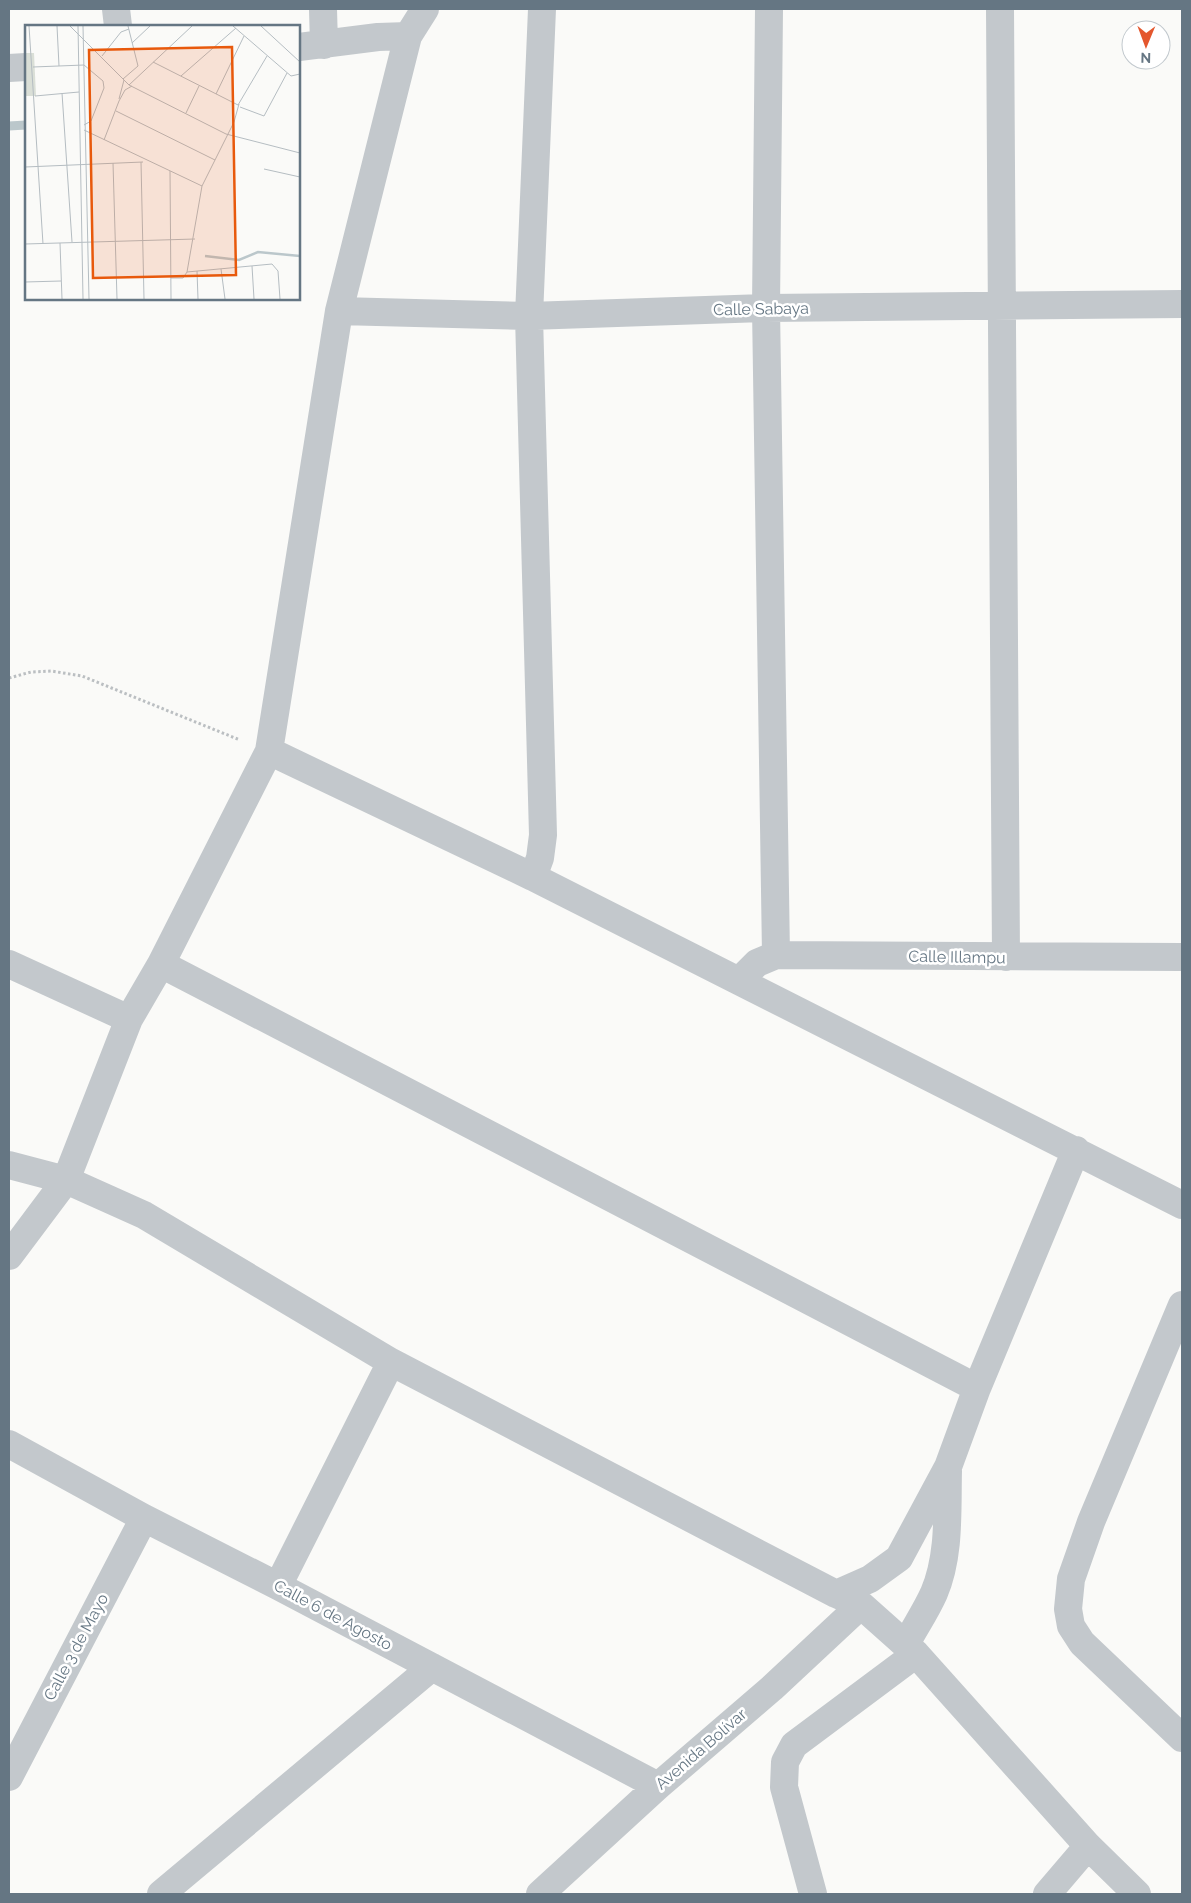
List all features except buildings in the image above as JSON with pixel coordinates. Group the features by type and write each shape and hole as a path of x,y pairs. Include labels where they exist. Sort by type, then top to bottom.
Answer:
{"street":[{"path":"116,9 118,25"},
{"path":"323,9 311,46 378,37 408,36"},
{"path":"9,1256 66,1180 130,1020 161,964 269,751 339,311 408,36 425,9"},
{"path":"533,877 540,858 543,835 530,316 542,9"},
{"path":"769,9 766,308 776,955"},
{"path":"1000,9 1006,957"},
{"path":"9,68 25,67"},
{"name":"Calle Sabaya","path":"339,311 530,316 766,308 1182,304"},
{"path":"269,751 533,877 1182,1204"},
{"name":"Calle Illampu","path":"740,980 757,964 776,955 1182,957"},
{"path":"9,964 130,1020"},
{"path":"161,964 977,1388"},
{"path":"836,1594 870,1579 899,1558 948,1467 977,1388 1076,1150"},
{"path":"9,1164 66,1180 144,1216 391,1362 836,1594 862,1605 911,1649 1088,1846 1137,1894"},
{"path":"1182,1305 1091,1522 1071,1579 1068,1609 1071,1626 1082,1643 1182,1738"},
{"path":"278,1586 391,1362"},
{"name":"Calle 6 de Agosto","path":"9,1444 144,1518 278,1586 658,1786"},
{"path":"814,1894 784,1788 785,1762 794,1745 911,1649 934,1593 942,1564 946,1531 948,1467"},
{"name":"Calle 3 de Mayo","path":"9,1777 144,1518"},
{"name":"Avenida Bolívar","path":"540,1894 658,1786 772,1688 862,1605"},
{"path":"161,1894 432,1667"},
{"path":"1047,1894 1088,1846"}],"path":[{"path":"9,678 31,672 50,671 82,676 269,751"}],"waterway":[{"path":"9,126 25,125"}]}
